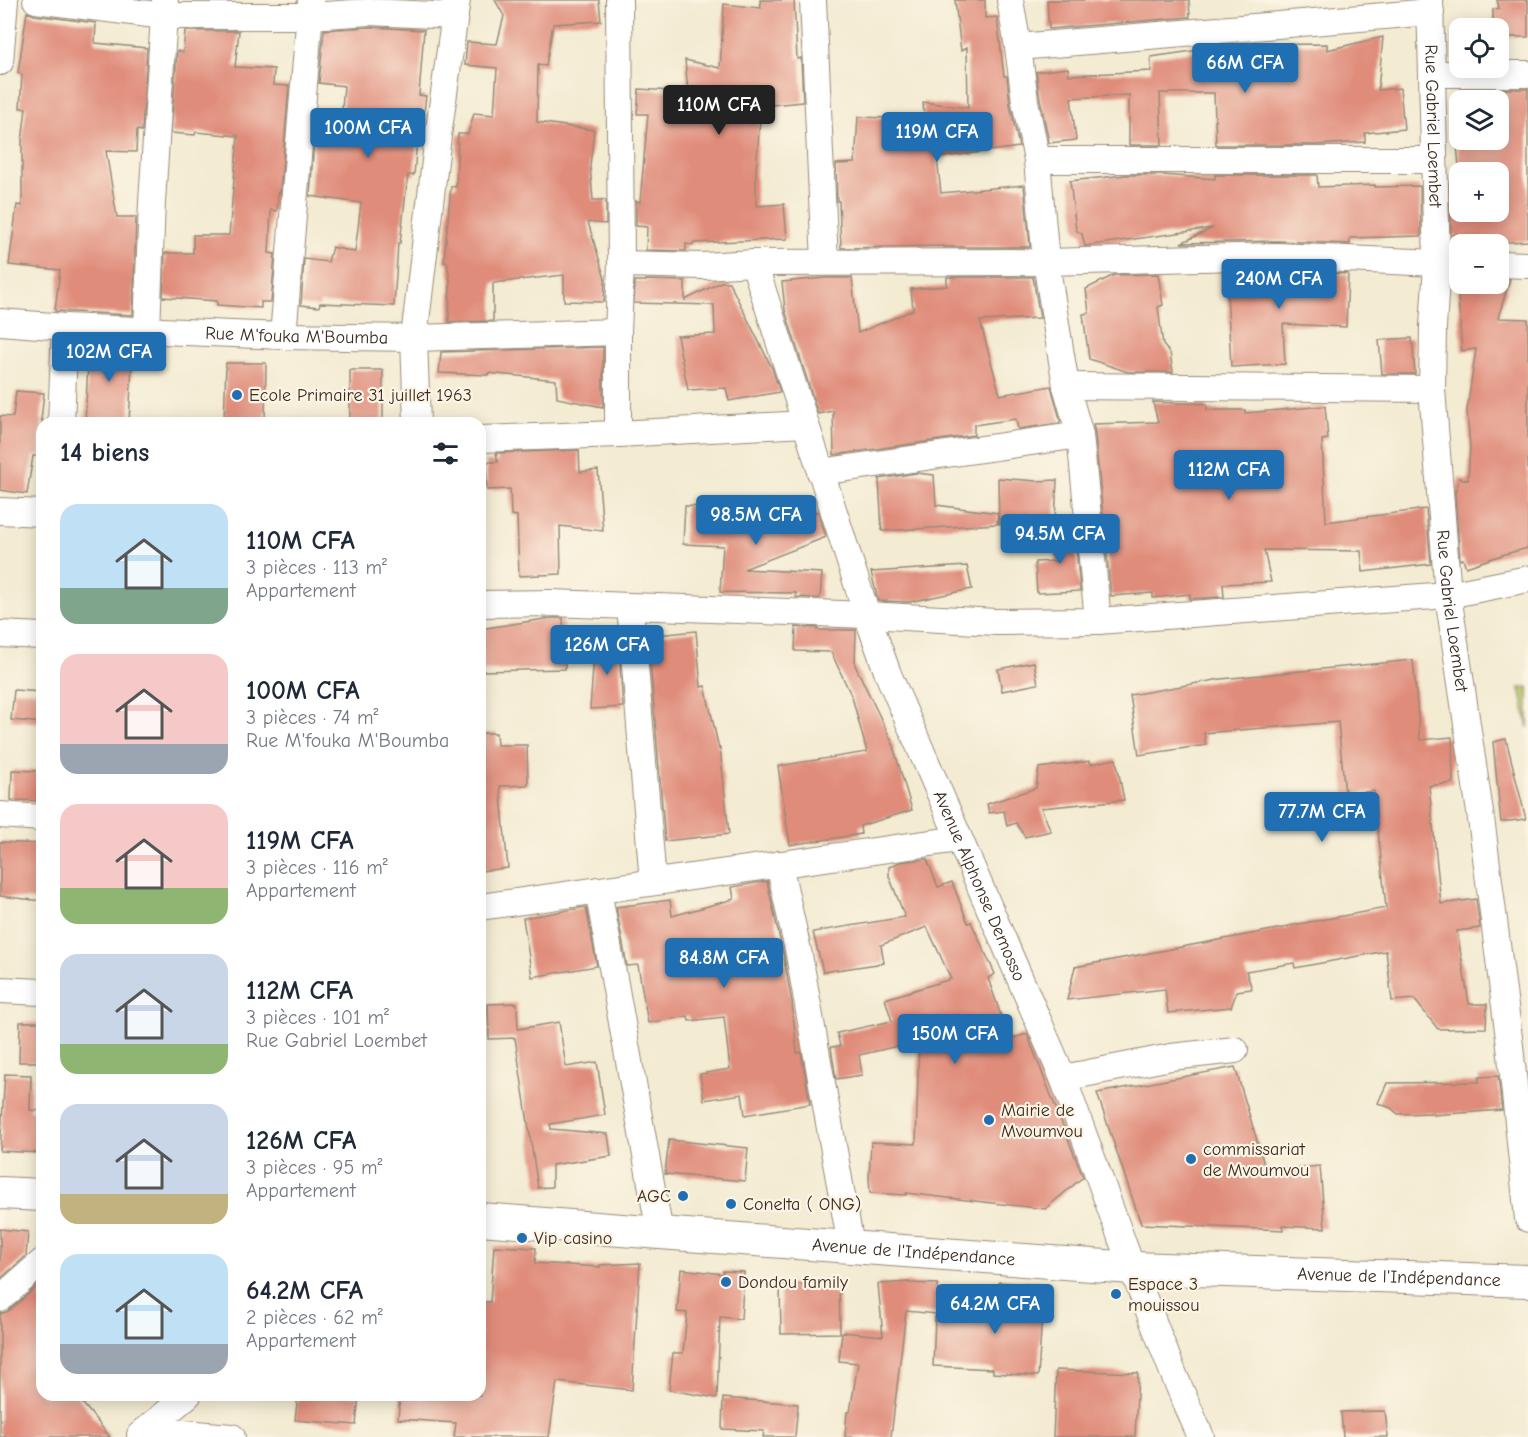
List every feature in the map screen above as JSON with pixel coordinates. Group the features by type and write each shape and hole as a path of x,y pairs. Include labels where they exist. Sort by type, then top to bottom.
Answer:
{"street":[{"path":"0,62 5,0"},
{"path":"36,0 164,8 310,8 369,12 456,8 414,338 417,417"},
{"path":"618,434 621,264 619,0"},
{"path":"813,0 825,262"},
{"path":"1010,0 1024,102 1036,160 1046,262 1066,386 1080,435 1098,621"},
{"path":"1018,47 1430,6"},
{"name":"Rue Gabriel Loembet","path":"1430,6 1434,160 1448,264 1433,327 1432,389 1448,595 1484,837 1510,1046 1528,1219"},
{"path":"147,330 164,8"},
{"path":"283,336 310,8"},
{"path":"1432,74 1528,74"},
{"path":"1036,160 1434,160"},
{"path":"621,264 703,266 825,262 1046,262 1277,256 1448,264"},
{"name":"Avenue Alphonse Demosso","path":"754,263 820,472 888,674 1063,1078 1132,1268 1201,1437"},
{"path":"1509,264 1528,265"},
{"name":"Rue M'fouka M'Boumba","path":"0,322 283,336 414,338 618,332"},
{"path":"60,417 65,327"},
{"path":"1066,386 1432,389"},
{"path":"486,439 805,424"},
{"path":"820,472 1080,435"},
{"path":"0,511 36,513"},
{"path":"486,604 551,603 996,622 1098,621 1448,595 1528,579"},
{"path":"630,606 653,882"},
{"path":"0,634 36,636"},
{"path":"0,814 36,817"},
{"path":"486,906 959,839"},
{"path":"778,864 799,955 851,1246"},
{"path":"598,890 660,1233"},
{"path":"0,990 36,993"},
{"path":"1063,1078 1171,1057 1234,1050"},
{"path":"0,1193 36,1196"},
{"name":"Avenue de l'Indépendance","path":"486,1219 1132,1268 1528,1281"},
{"path":"0,1299 36,1267"},
{"path":"142,1433 181,1401"},
{"path":"142,1433 232,1437"}],"green space":[{"path":"1528,687 1528,728 1520,688"}],"building":[{"path":"495,0 599,0 601,21 553,24 546,66 538,65 537,122 594,130 590,166 593,200 606,200 606,224 588,222 605,279 604,302 564,301 564,275 493,283 493,321 449,322 450,280 447,262 444,262 451,186 456,187 458,134 468,134 474,113 494,115 497,68 465,65 467,42 497,44 504,16"},
{"path":"760,0 794,0 797,59 801,58 803,102 761,106 756,206 784,204 787,239 693,243 693,245 686,244 686,251 646,250 647,227 636,226 636,201 640,202 648,114 637,114 639,89 688,92 685,60 720,68 724,4 761,8"},
{"path":"955,0 985,0 985,18 997,17 1004,76 1007,76 1019,147 937,158 941,193 1024,185 1030,247 841,248 836,164 855,163 858,117 924,119 923,102 968,108 967,47 961,51"},
{"path":"1047,0 1189,0 1190,17 1049,29"},
{"path":"1497,0 1528,0 1528,37 1509,37 1509,18 1493,18 1493,10 1499,8"},
{"path":"27,12 34,15 96,23 95,43 147,48 142,131 137,130 136,152 106,151 117,217 136,217 133,315 55,311 60,270 9,265 17,205 22,206 22,142 26,108 20,108 22,74 18,73"},
{"path":"369,27 424,30 419,95 426,96 422,128 418,128 414,175 408,175 400,243 398,243 394,306 320,303 319,307 301,305 304,259 328,262 332,247 355,252 361,203 310,196 314,140 339,142 344,86 319,83 324,30"},
{"path":"185,31 239,31 235,67 274,69 273,85 289,86 280,193 278,192 277,211 271,210 269,253 275,254 271,302 261,302 261,308 217,305 217,301 163,297 165,253 193,253 193,235 229,235 238,136 196,132 195,135 171,133 177,51 183,52"},
{"path":"1383,37 1378,90 1400,88 1404,129 1365,133 1365,142 1316,145 1216,145 1214,93 1160,93 1162,145 1129,145 1129,95 1071,98 1076,140 1049,143 1036,72 1068,68 1069,75 1151,71 1151,57 1207,49 1206,46 1327,44 1327,50"},
{"path":"1528,89 1528,241 1509,242 1509,234 1451,234 1451,222 1509,222 1509,162 1459,162 1458,150 1509,150 1509,90 1461,90"},
{"path":"1126,175 1215,179 1215,175 1317,175 1318,187 1420,186 1421,236 1350,238 1350,244 1278,241 1181,243 1213,228 1085,246 1082,234 1076,230 1070,181"},
{"path":"1277,271 1348,274 1346,327 1283,324 1285,364 1231,367 1226,272"},
{"path":"1158,274 1163,305 1158,307 1163,345 1170,353 1173,372 1128,372 1089,359 1083,314 1089,313 1086,289 1114,275"},
{"path":"947,277 1033,277 1040,318 980,321 1000,395 1051,386 1060,423 1018,429 1016,419 974,425 974,435 834,455 833,411 818,414 785,310 782,282 852,278 858,333 913,310 911,289 947,286"},
{"path":"635,281 685,281 685,300 721,282 729,282 772,368 780,392 729,401 726,388 688,390 677,336 715,334 714,305 634,303"},
{"path":"1458,294 1505,294 1498,318 1528,319 1528,548 1466,567 1463,559 1460,560 1455,493 1459,478 1468,480 1470,448 1467,410 1476,349 1462,351"},
{"path":"1412,338 1415,374 1382,374 1379,340"},
{"path":"89,343 133,345 129,417 85,417"},
{"path":"603,347 603,407 557,398 556,380 488,373 488,375 439,373 441,352"},
{"path":"226,363 266,363 265,417 224,417"},
{"path":"350,370 383,370 383,417 350,417"},
{"path":"16,391 44,393 41,417 36,417 36,456 33,456 27,494 0,490 0,416 13,417"},
{"path":"1153,402 1207,404 1207,410 1245,410 1245,413 1325,406 1328,439 1322,440 1326,522 1426,509 1431,564 1363,572 1361,551 1264,550 1271,582 1223,584 1224,597 1190,599 1190,594 1153,598 1153,593 1111,596 1093,424 1158,422"},
{"path":"579,450 580,472 598,470 603,531 560,526 561,574 519,576 517,516 511,515 510,489 487,490 486,462 498,462 496,453"},
{"path":"916,473 934,475 936,505 998,513 997,524 882,531 879,479"},
{"path":"998,478 1057,480 1055,520 999,524"},
{"path":"685,506 818,512 826,537 744,569 822,573 820,598 796,597 796,593 720,592 723,546 683,544"},
{"path":"1074,525 1080,591 1037,593 1035,562 1056,561 1054,527"},
{"path":"967,566 972,589 909,602 878,601 871,572"},
{"path":"563,618 565,669 486,671 486,628"},
{"path":"796,627 818,628 817,630 856,630 855,665 895,748 912,810 860,826 861,834 790,845 778,766 867,752 852,697 831,652 795,651"},
{"path":"696,631 701,687 705,686 720,748 729,834 665,841 648,636"},
{"path":"618,639 623,707 590,709 595,641"},
{"path":"1413,660 1420,740 1452,737 1453,783 1429,786 1441,904 1476,899 1480,928 1457,931 1469,1004 1487,1004 1486,1028 1438,1029 1414,999 1392,1001 1386,951 1295,968 1294,963 1246,971 1252,989 1237,991 1231,1007 1168,1013 1165,989 1067,1000 1075,967 1386,908 1374,791 1345,794 1338,722 1204,733 1206,745 1139,755 1130,695 1221,679"},
{"path":"1034,662 1038,684 1002,691 998,669"},
{"path":"14,690 36,692 36,722 11,720"},
{"path":"486,733 496,733 497,745 527,745 528,785 500,786 508,868 486,870"},
{"path":"1506,739 1526,819 1501,822 1493,742"},
{"path":"1116,759 1124,800 1041,808 1051,831 1025,837 1016,823 1007,826 1004,811 989,813 987,804 1036,788 1039,768 1090,761 1091,764"},
{"path":"12,770 36,771 36,801 11,800"},
{"path":"0,842 36,844 36,900 0,896"},
{"path":"927,859 938,887 952,882 968,923 971,922 995,974 988,978 1009,1039 1027,1034 1083,1177 1045,1209 906,1193 906,1195 870,1193 871,1142 916,1144 919,1041 859,1055 862,1075 836,1079 831,1047 840,1046 837,1033 892,1021 885,999 951,979 927,927 881,945 884,963 823,972 813,932 905,917 889,876 889,867 900,862"},
{"path":"767,881 792,1003 797,1053 801,1052 810,1104 745,1115 742,1094 704,1100 700,1074 730,1069 724,1017 689,1021 688,1016 648,1023 638,965 627,966 616,907 670,900 672,916 734,899 732,887"},
{"path":"586,907 597,966 532,977 523,918"},
{"path":"517,1003 518,1029 559,1022 566,1067 597,1062 605,1115 550,1124 551,1129 608,1134 611,1156 552,1165 552,1187 538,1188 515,1038 489,1039 488,1004"},
{"path":"20,1022 36,1022 36,1062 19,1062"},
{"name":"commissariat de Mvoumvou","path":"1235,1067 1266,1171 1320,1166 1325,1228 1282,1226 1284,1230 1141,1224 1097,1093"},
{"path":"5,1074 31,1075 30,1110 36,1110 36,1153 0,1151"},
{"path":"1498,1076 1502,1110 1433,1115 1433,1113 1398,1114 1391,1108 1378,1103 1387,1083 1479,1082 1479,1077"},
{"path":"669,1140 748,1148 745,1181 665,1174"},
{"path":"0,1229 28,1232 26,1256 0,1279"},
{"path":"494,1246 536,1248 535,1263 600,1267 600,1265 640,1263 632,1390 557,1382 549,1437 454,1437 456,1423 398,1419 400,1401 486,1401 486,1302 490,1302"},
{"path":"681,1269 723,1274 723,1271 744,1272 741,1319 720,1317 717,1398 669,1390 673,1353 683,1353 687,1313 677,1312"},
{"path":"909,1282 938,1284 937,1314 906,1311 891,1437 845,1437 847,1412 850,1412 858,1363 839,1361 842,1332 883,1336 878,1284"},
{"path":"999,1282 1044,1285 1038,1376 993,1373 993,1369 933,1366 935,1317 996,1317"},
{"path":"839,1283 840,1333 781,1334 780,1285"},
{"path":"36,1287 36,1401 81,1401 110,1437 0,1437 0,1314 10,1310"},
{"path":"1056,1370 1138,1373 1135,1437 1053,1437"},
{"path":"723,1398 798,1404 795,1437 763,1437 764,1431 722,1429"},
{"path":"297,1401 358,1401 356,1425 295,1420"},
{"path":"1385,1411 1388,1437 1343,1437 1341,1412"}],"place":[{"name":"Ecole Primaire 31 juillet 1963","path":"237,395"},
{"name":"Mairie de Mvoumvou","path":"989,1120"},
{"name":"commissariat de Mvoumvou","path":"1191,1159"},
{"name":"AGC","path":"683,1196"},
{"name":"Conelta ( ONG)","path":"731,1204"},
{"name":"Vip casino","path":"522,1238"},
{"name":"Dondou family","path":"726,1282"},
{"name":"Espace 3 mouissou","path":"1116,1294"}]}
